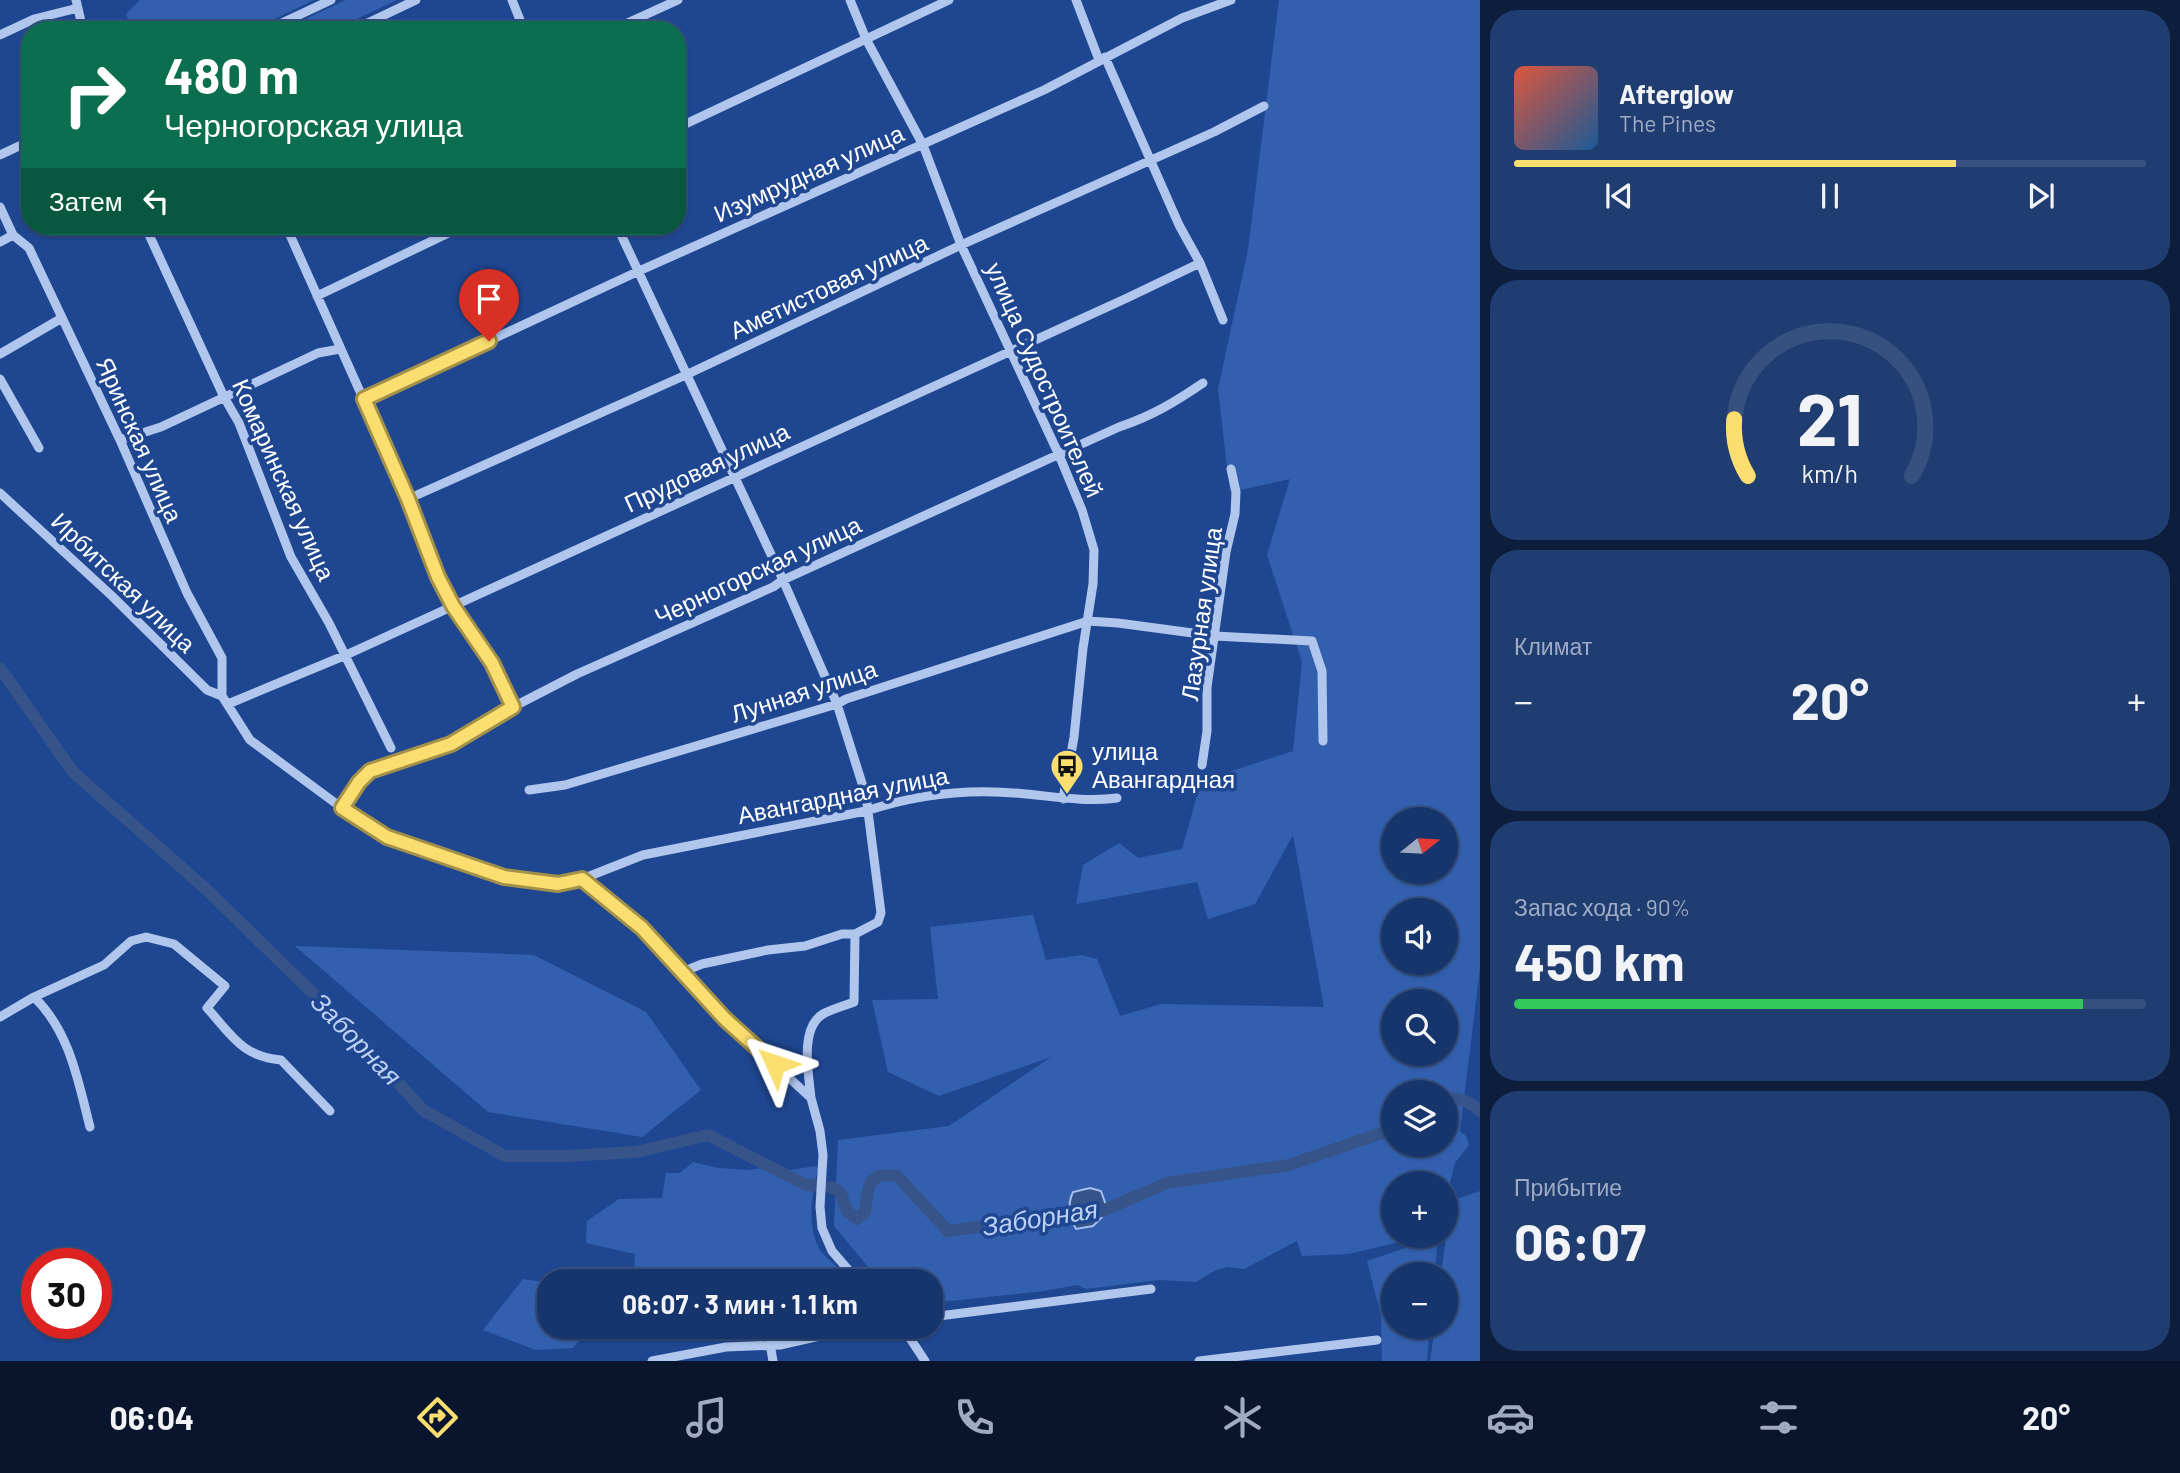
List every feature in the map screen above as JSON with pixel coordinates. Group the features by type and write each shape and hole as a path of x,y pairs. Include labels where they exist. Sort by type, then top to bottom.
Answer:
{"street":[{"path":"286,21 331,0"},
{"path":"372,21 416,0"},
{"path":"512,0 520,21"},
{"path":"632,21 678,0"},
{"name":"улица Судостроителей","path":"850,0 866,39 923,145 961,246 1059,454 1082,510 1094,550 1093,584 1074,737 1063,799"},
{"path":"686,124 949,0"},
{"path":"1076,0 1179,225 1200,263 1223,320"},
{"name":"Изумрудная улица","path":"364,399 639,271 1044,90 1182,18 1231,0"},
{"path":"30,21 77,4"},
{"path":"0,35 21,25"},
{"name":"Аметистовая улица","path":"408,499 688,374 961,246 1214,132 1264,106"},
{"path":"0,155 21,145"},
{"name":"Яринская улица","path":"0,207 13,235 29,248 120,440 187,593 222,658 225,700"},
{"path":"0,242 13,235"},
{"name":"Комаринская улица","path":"149,235 224,397 239,423 291,557 346,655 391,748"},
{"path":"290,235 408,499 438,577 453,606 492,663 513,707"},
{"path":"317,296 444,235"},
{"path":"621,235 783,580 837,704 866,796 881,913 878,922 855,934 842,934 805,946 768,950 702,964 682,972"},
{"name":"Прудовая улица","path":"225,700 346,655 733,476 1128,299 1200,263"},
{"path":"0,354 62,317"},
{"path":"120,440 161,427 318,353 340,349"},
{"path":"0,379 39,448"},
{"name":"Черногорская улица","path":"342,808 359,782 370,771 451,744 513,707 577,674 773,587 783,580 1059,454 1165,409 1203,383"},
{"name":"Лазурная улица","path":"1202,765 1208,731 1207,687 1226,552 1236,514 1236,492 1231,469"},
{"name":"Ирбитская улица","path":"0,493 112,596 207,690 225,700"},
{"path":"1087,621 1215,636 1312,641 1322,671 1323,741"},
{"name":"Лунная улица","path":"529,790 565,785 837,704 1087,621"},
{"name":"Авангардная улица","path":"225,700 250,740 342,808 387,837 504,877 558,884 582,879 643,855 866,811 892,802 969,790 1063,799 1117,798"},
{"path":"582,879 642,928 725,1019 811,1098"},
{"path":"848,1269 832,1251 822,1228 820,1207 823,1155 818,1119 811,1098 807,1050 811,1028 820,1015 854,1002 855,934"},
{"path":"0,1017 34,997 104,965 131,941 146,937 174,944 225,986 207,1008 245,1050 267,1059 281,1060 330,1111"},
{"path":"34,997 48,1010 68,1045 90,1127"},
{"path":"943,1315 1151,1289"},
{"path":"652,1361 726,1347 780,1345 807,1339"},
{"path":"911,1339 925,1361"},
{"path":"1199,1361 1377,1340"},
{"path":"770,1344 773,1361"}],"shaded area":[{"path":"140,0 314,0 270,21 129,21 126,14"},
{"path":"346,0 397,0 352,21 301,21"},
{"path":"1279,0 1480,0 1480,968 1460,1131 1466,1136 1469,1145 1455,1163 1453,1171 1381,1171 1381,1246 1349,1254 1302,1256 1297,1241 1244,1269 1228,1267 1216,1270 1196,1282 1158,1280 1086,1289 1077,1285 943,1302 943,1269 870,1269 834,1226 838,1140 949,1126 1051,1057 939,1096 888,1072 872,1000 938,999 930,927 1033,915 1046,960 1081,955 1097,959 1120,1016 1161,1004 1324,1007 1293,835 1255,904 1208,919 1197,882 1076,904 1083,865 1119,843 1138,858 1182,849 1201,781 1293,751 1302,662 1267,555 1290,479 1230,492 1218,389 1248,250","holes":["1073,1192 1108,1211 1093,1226 1071,1219 1069,1202"]},
{"path":"295,946 534,955 646,1012 701,1090 642,1137 488,1112"},
{"path":"693,1162 718,1168 747,1170 777,1166 790,1170 816,1166 818,1169 812,1210 813,1231 820,1250 840,1269 634,1269 635,1254 586,1243 587,1221 619,1199 662,1198 666,1173 680,1173"},
{"path":"1090,1188 1101,1191 1108,1211 1093,1226 1076,1229 1070,1210 1071,1197 1073,1192"},
{"path":"1480,1191 1480,1361 1430,1361 1433,1339 1458,1339 1458,1262 1443,1262 1445,1248 1458,1248 1458,1199"},
{"path":"1405,1248 1437,1248 1436,1262 1381,1262 1381,1316 1367,1261"},
{"path":"523,1279 537,1281 537,1339 580,1339 573,1348 536,1350 483,1330"},
{"path":"1382,1339 1429,1339 1427,1361 1382,1361"}],"waterway":[{"name":"Заборная","path":"0,668 73,772 206,889 353,1032 423,1110 505,1156 637,1152 708,1135 804,1184 816,1186"},
{"name":"Заборная","path":"1458,1099 1480,1111"},
{"name":"Заборная","path":"830,1187 840,1193 847,1211 857,1219 865,1212 868,1189 874,1179 879,1176 897,1176 948,1231 1102,1211 1167,1183 1289,1165 1381,1133"}],"place":[{"name":"улица Авангардная","path":"1067,796"}],"route":[{"path":"489,341 364,399 408,499 438,577 453,606 492,663 513,707 451,744 370,771 359,782 342,808 387,837 504,877 558,884 582,879 642,928 725,1019 775,1064"}]}
